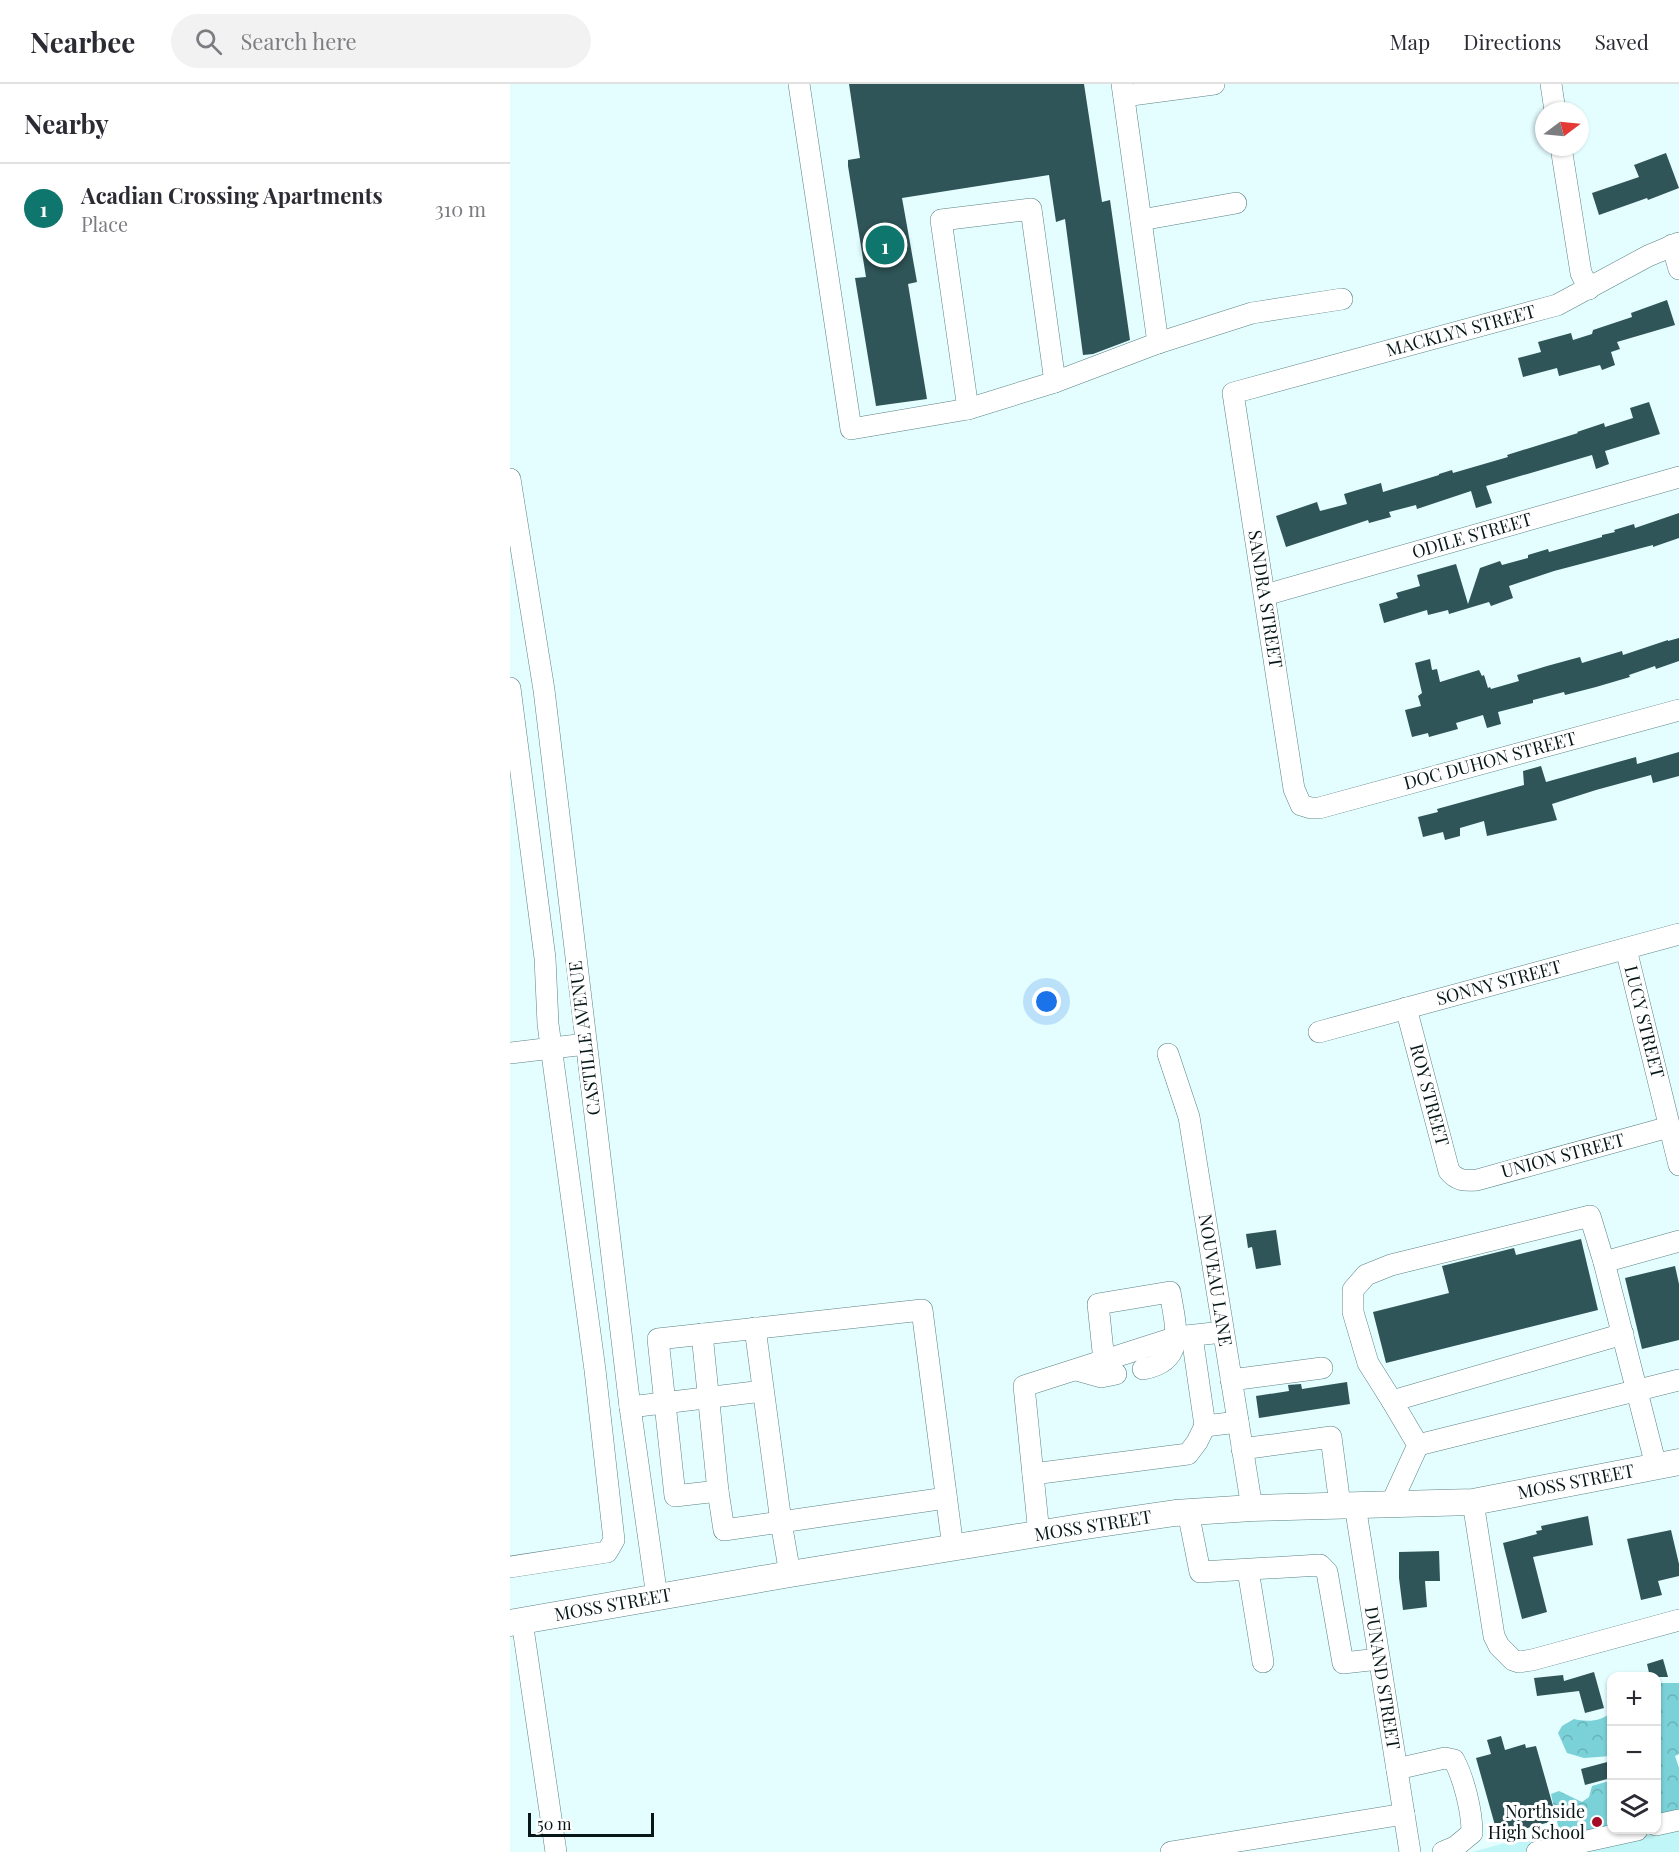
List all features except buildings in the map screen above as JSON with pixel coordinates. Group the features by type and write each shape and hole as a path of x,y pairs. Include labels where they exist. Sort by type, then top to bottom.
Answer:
{"main road":[{"name":"MOSS STREET","path":"516,1622 790,1574 1188,1512 1473,1502 1668,1464"}],"street":[{"path":"799,84 852,429 968,409 1055,382 1158,344 1252,313 1342,299"},
{"path":"1158,344 1123,90 1214,84"},
{"path":"1551,84 1554,102"},
{"path":"1562,156 1581,273 1589,289"},
{"path":"1141,220 1236,203"},
{"path":"968,409 940,220 1031,209 1055,382"},
{"path":"1675,244 1679,269"},
{"name":"MACKLYN STREET","path":"1233,393 1557,305 1675,244"},
{"name":"SANDRA STREET","path":"1233,393 1294,789 1301,805"},
{"name":"ODILE STREET","path":"1265,596 1679,477"},
{"name":"CASTILLE AVENUE","path":"510,479 544,690 630,1407 657,1597"},
{"path":"510,688 544,948 548,1024 595,1370 614,1540 607,1552 510,1567"},
{"name":"DOC DUHON STREET","path":"1301,805 1319,808 1679,710"},
{"name":"SONNY STREET","path":"1319,1032 1679,934"},
{"name":"LUCY STREET","path":"1626,949 1679,1165"},
{"name":"ROY STREET","path":"1406,1008 1449,1171 1456,1179"},
{"path":"510,1053 586,1044"},
{"name":"NOUVEAU LANE","path":"1168,1054 1189,1117 1252,1508"},
{"name":"UNION STREET","path":"1456,1179 1476,1180 1669,1127"},
{"path":"1418,1444 1368,1363 1353,1312 1353,1290 1366,1275 1391,1265 1590,1216 1637,1390 1668,1464"},
{"path":"1604,1262 1679,1241"},
{"path":"1033,1474 1188,1454 1197,1442 1205,1426 1184,1336 1170,1292 1098,1304 1110,1368"},
{"path":"718,1491 675,1496 658,1340 922,1310 953,1548"},
{"path":"755,1328 790,1574"},
{"path":"1039,1534 1024,1386 1076,1370 1110,1368 1184,1336 1223,1332"},
{"path":"702,1334 724,1530 946,1497"},
{"path":"1392,1401 1623,1334"},
{"path":"1143,1369 1158,1363 1171,1353 1184,1336"},
{"path":"1231,1380 1322,1368"},
{"path":"1418,1444 1679,1380"},
{"path":"630,1407 763,1391"},
{"path":"1205,1426 1238,1422"},
{"name":"DUNAND STREET","path":"1242,1449 1331,1437 1348,1505 1380,1659 1410,1852"},
{"path":"1391,1504 1418,1444"},
{"path":"1473,1502 1491,1626 1499,1646 1513,1660 1519,1662 1532,1660 1679,1620"},
{"path":"1188,1512 1200,1572 1320,1565 1327,1572 1343,1663 1380,1659"},
{"path":"1248,1570 1263,1662"},
{"path":"516,1622 556,1852"},
{"path":"1397,1769 1445,1758 1454,1760 1459,1770 1472,1819 1472,1833 1455,1847 1443,1852"},
{"path":"1171,1852 1404,1814"},
{"path":"1661,1824 1679,1820"},
{"path":"1537,1852 1619,1834"}],"shaded area":[{"name":"Northside High School","path":"1679,1796 1679,1852 1472,1852 1607,1815 1607,1834 1661,1834 1661,1823"}],"green space":[{"path":"1661,1683 1679,1683 1679,1754 1675,1756 1679,1768 1679,1817 1661,1820"},
{"path":"1607,1715 1607,1756 1584,1758 1567,1753 1558,1733 1562,1726 1574,1719 1589,1721"},
{"path":"1607,1782 1607,1831 1561,1839 1551,1794 1559,1791 1582,1802 1589,1797 1592,1786"}],"place":[{"name":"Acadian Crossing Apartments","path":"885,245"},
{"name":"Northside High School","path":"1597,1822"}]}
